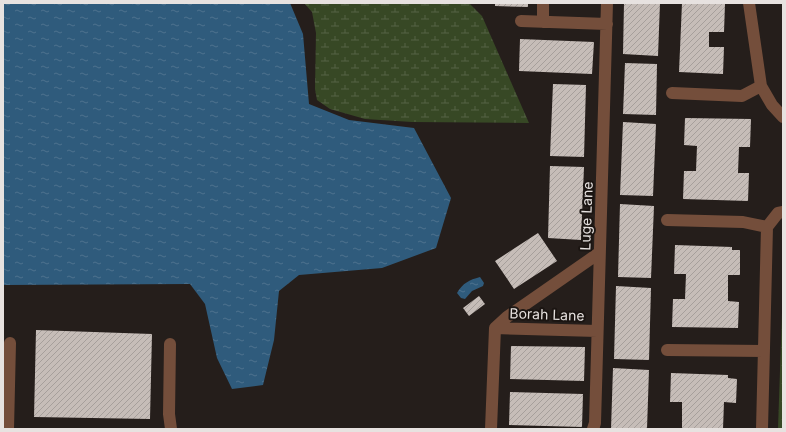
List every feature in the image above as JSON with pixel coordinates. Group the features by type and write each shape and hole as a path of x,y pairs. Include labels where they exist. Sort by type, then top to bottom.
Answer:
{"lane":[{"path":"543,3 543,22"},
{"name":"Luge Lane","path":"593,429 595,423 607,3"},
{"path":"749,3 761,86 772,105 783,116"},
{"path":"522,21 607,24"},
{"path":"672,93 742,96 761,86"},
{"path":"762,429 767,227 778,213 783,212"},
{"path":"667,220 743,222 767,227"},
{"path":"491,429 495,328 507,317 600,253"},
{"name":"Borah Lane","path":"495,328 597,331"},
{"path":"8,429 10,344"},
{"path":"170,344 169,414 171,429"},
{"path":"667,350 764,351"}],"green space":[{"path":"304,3 469,3 482,16 529,123 412,122 365,119 330,109 317,100 315,89 316,33 312,12"},
{"path":"783,283 783,429 778,429"}],"water":[{"path":"3,3 290,3 303,34 309,104 349,120 414,128 451,198 436,248 382,268 299,275 279,291 274,340 263,385 232,389 217,358 205,304 190,284 3,285"},
{"path":"480,277 484,283 483,286 472,291 465,299 461,298 457,293 464,284"}],"building":[{"path":"495,3 528,3 528,7 495,6"},
{"path":"624,3 660,3 658,56 623,54"},
{"path":"682,3 725,4 724,32 709,32 709,47 724,47 723,74 679,72"},
{"path":"520,39 594,42 592,74 519,71"},
{"path":"625,63 657,64 656,115 623,114"},
{"path":"553,84 586,85 584,157 550,156"},
{"path":"685,118 751,119 750,147 739,147 738,173 749,173 748,201 683,199 684,171 696,171 697,146 684,145"},
{"path":"623,122 656,124 653,196 620,195"},
{"path":"550,166 584,167 581,240 548,238"},
{"path":"620,204 654,206 651,278 618,277"},
{"path":"538,233 557,261 514,289 495,261"},
{"path":"675,245 732,247 732,250 740,250 740,275 728,275 728,301 739,302 738,328 672,327 673,299 685,299 686,274 674,274"},
{"path":"616,286 651,288 649,360 614,359"},
{"path":"479,296 485,304 469,316 463,308"},
{"path":"36,330 152,334 150,419 34,417"},
{"path":"511,346 585,347 584,381 510,379"},
{"path":"613,368 649,370 647,429 611,429"},
{"path":"671,373 728,375 728,378 737,379 736,403 724,402 723,429 682,429 682,402 670,402"},
{"path":"510,392 583,394 582,427 509,425"}]}
